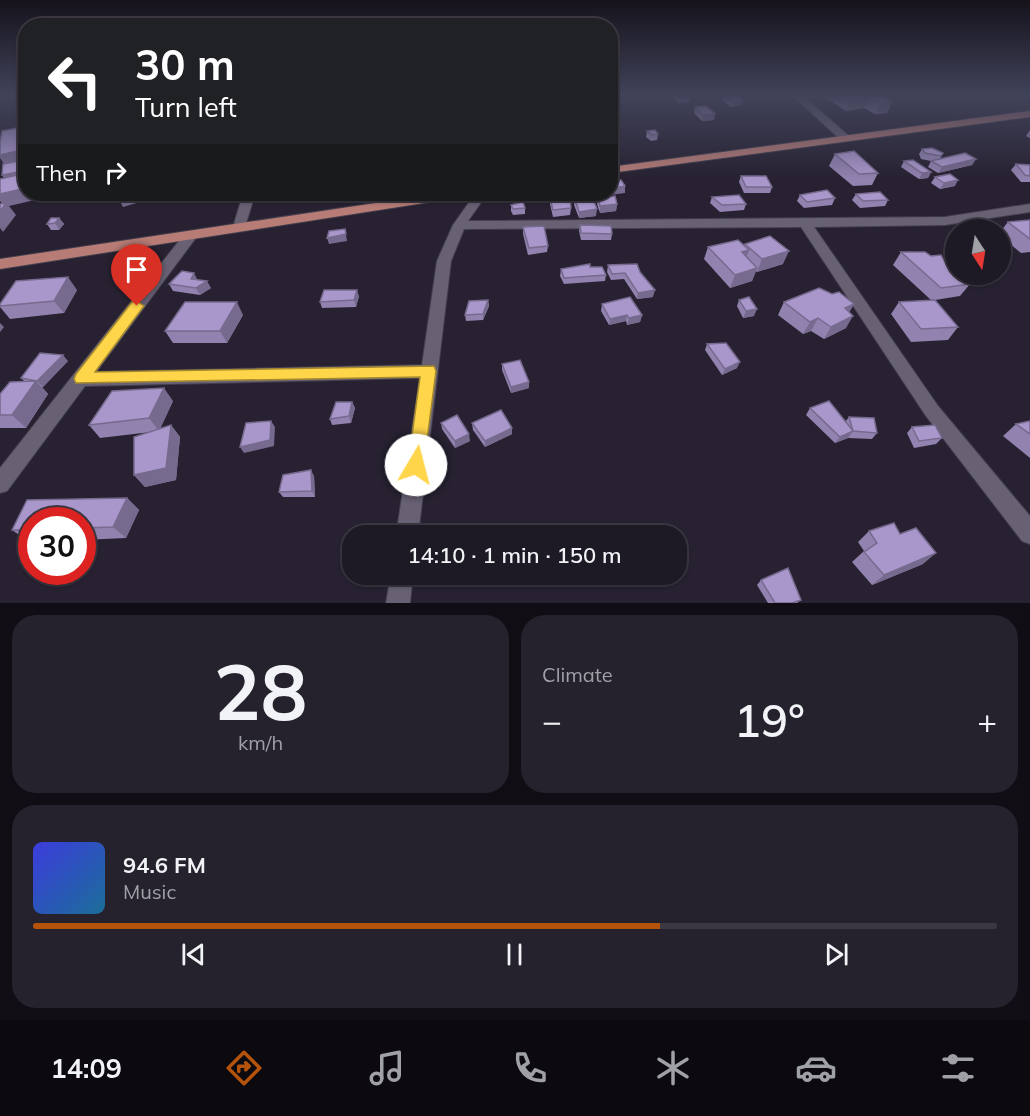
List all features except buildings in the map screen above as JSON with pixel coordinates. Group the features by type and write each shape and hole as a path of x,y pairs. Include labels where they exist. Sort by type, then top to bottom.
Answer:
{"main road":[{"path":"618,169 952,124"},
{"path":"0,264 410,201"}],"street":[{"path":"829,124 845,138"},
{"path":"239,227 247,201"},
{"path":"408,525 444,261 459,225 476,201"},
{"path":"459,225 805,224 945,220 1030,208"},
{"path":"805,224 932,411 1030,533"},
{"path":"0,484 191,235"},
{"path":"82,379 429,371"},
{"path":"398,603 400,585"}],"route":[{"path":"137,306 82,379 429,371 416,465"}]}
